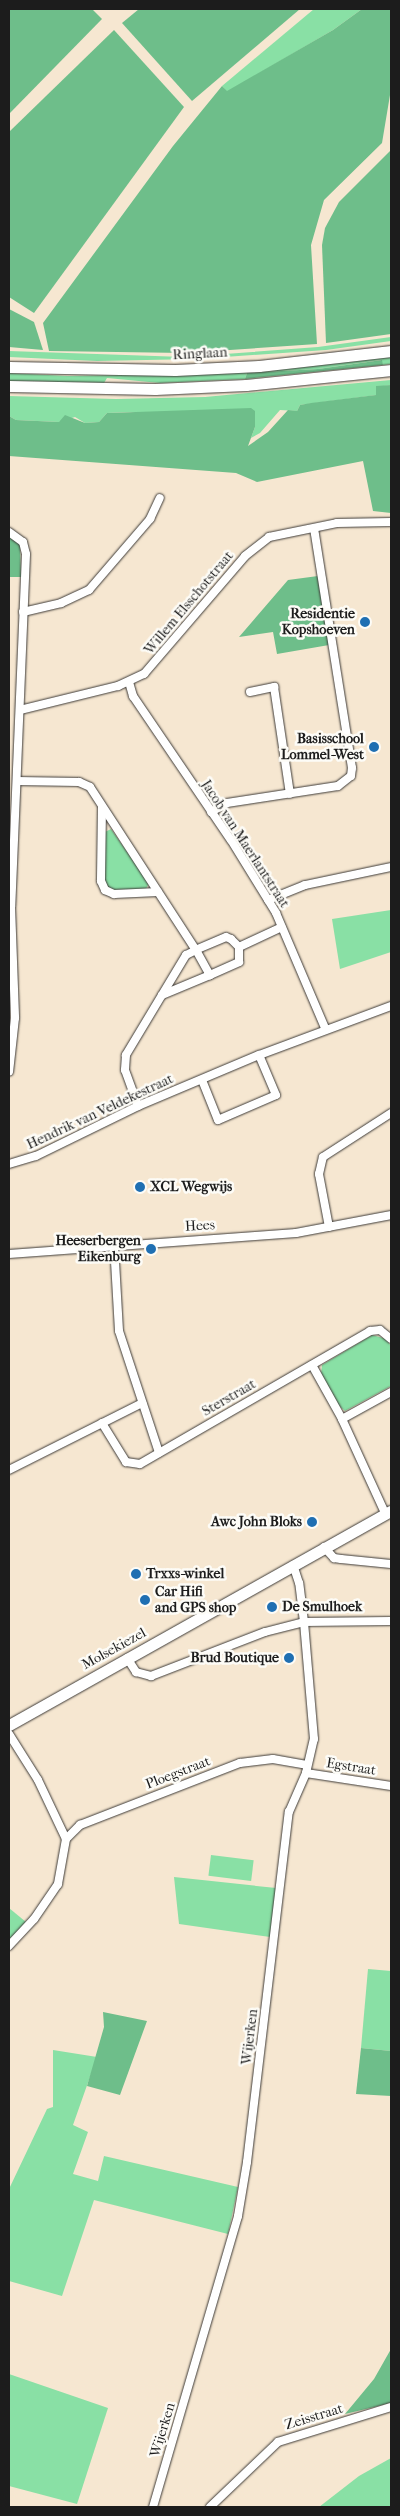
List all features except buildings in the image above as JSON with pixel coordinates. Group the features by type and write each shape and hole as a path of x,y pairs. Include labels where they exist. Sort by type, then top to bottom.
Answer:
{"main road":[{"name":"Ringlaan","path":"9,367 175,370 259,366 391,351"},
{"path":"9,386 155,390 246,385 391,370"},
{"name":"Molsekiezel","path":"9,1725 388,1512"}],"street":[{"path":"23,612 60,603 89,590 150,519 160,498"},
{"name":"Willem Elsschotstraat","path":"20,710 129,682 156,662 257,544 269,537 314,528 377,520 391,522"},
{"path":"211,812 228,803 338,786 351,776 352,768 314,528"},
{"path":"9,532 26,547 12,907 12,997 9,1072"},
{"name":"Jacob van Maerlantstraat","path":"129,682 133,696 268,900 282,927 325,1028"},
{"path":"250,692 274,687 290,794"},
{"path":"9,726 18,729"},
{"path":"18,781 86,784 210,974"},
{"path":"102,807 101,880 105,890 114,894 158,892"},
{"path":"268,900 305,885 391,867"},
{"path":"239,947 282,927"},
{"path":"138,1106 124,1063 186,955 226,937 239,947"},
{"path":"162,995 238,962 239,947"},
{"name":"Hendrik van Veldekestraat","path":"9,1164 36,1156 138,1106 259,1055 325,1028 391,1006"},
{"path":"202,1080 218,1120 276,1095 259,1055"},
{"path":"329,1226 319,1174 323,1157 391,1113"},
{"name":"Hees","path":"9,1254 114,1244 296,1232 391,1215"},
{"path":"114,1244 119,1331 159,1453"},
{"name":"Sterstraat","path":"102,1422 126,1462 140,1464 370,1331 380,1330 391,1339"},
{"path":"312,1365 342,1419 388,1512"},
{"path":"342,1419 391,1392"},
{"path":"9,1470 142,1403"},
{"path":"324,1547 334,1558 341,1560 391,1564"},
{"name":"Wijerken","path":"153,2507 238,2216 247,2162 290,1812 312,1751 314,1721 304,1622 299,1583 293,1565"},
{"path":"127,1658 136,1672 151,1676 265,1632 304,1622 391,1621"},
{"path":"9,1734 38,1780 66,1839 58,1884 34,1919 9,1946"},
{"name":"Ploegstraat","path":"66,1839 80,1825 240,1763 273,1759 306,1769"},
{"name":"Egstraat","path":"306,1769 391,1786"},
{"name":"Zeisstraat","path":"210,2507 278,2442 391,2407"}],"green space":[{"path":"9,9 92,9 102,19 9,114"},
{"path":"139,9 300,9 192,101 122,23"},
{"path":"314,9 362,9 333,30 227,92 222,86"},
{"path":"362,9 391,9 391,89 382,143 324,200 311,245 317,344 185,353 49,351 43,323 173,146 222,86 227,91 333,30"},
{"path":"114,30 184,107 34,313 9,297 9,132"},
{"path":"391,150 391,334 326,343 322,245 325,228 339,202"},
{"path":"9,309 34,322 43,350 9,347"},
{"path":"391,337 391,341 326,350 196,359 97,361 9,357 9,351 184,357 318,347"},
{"path":"391,357 391,364 383,365 381,360 318,369 247,373 245,379 160,383 107,378 104,383 9,381 9,373 68,376 233,373"},
{"path":"382,360 383,365 245,379 247,373 318,369"},
{"path":"391,380 391,385 376,387 377,395 300,405 297,411 280,410 260,433 251,438 255,427 131,412 107,413 99,422 85,423 75,417 59,422 16,420 9,416 9,396 116,399 205,397"},
{"path":"391,385 391,513 373,511 363,461 257,482 236,473 9,456 9,416 16,420 59,422 65,415 85,423 99,422 107,413 251,408 255,411 255,427 248,446 268,432 288,410 297,411 300,405 311,403 376,395 376,386"},
{"path":"9,537 20,544 21,577 9,577"},
{"path":"318,576 329,645 277,654 273,632 239,637 288,580"},
{"path":"111,829 149,883 146,889 113,892 104,884 105,832"},
{"path":"391,910 391,952 340,969 332,919"},
{"path":"372,1335 387,1339 391,1347 391,1386 345,1411 337,1404 321,1375 322,1365"},
{"path":"211,1855 254,1860 251,1881 208,1876"},
{"path":"174,1877 276,1888 270,1937 179,1924"},
{"path":"9,1908 26,1922 9,1940"},
{"path":"368,1969 391,1971 391,2051 361,2048"},
{"path":"103,2012 147,2021 120,2095 87,2086 104,2027"},
{"path":"361,2048 391,2051 391,2096 356,2094"},
{"path":"53,2050 97,2057 73,2125 88,2132 73,2174 98,2181 104,2156 238,2187 228,2234 94,2200 62,2296 9,2281 9,2189 47,2109 53,2107"},
{"path":"391,2349 391,2403 345,2414 374,2379"},
{"path":"9,2374 108,2408 77,2504 9,2486"},
{"path":"391,2458 391,2507 319,2507 359,2476"}],"place":[{"name":"Residentie Kopshoeven","path":"365,622"},
{"name":"Basisschool Lommel-West","path":"374,747"},
{"name":"XCL Wegwijs","path":"140,1187"},
{"name":"Heeserbergen Eikenburg","path":"151,1249"},
{"name":"Awc John Bloks","path":"312,1522"},
{"name":"Trxxs-winkel","path":"136,1574"},
{"name":"Car Hifi and GPS shop","path":"145,1600"},
{"name":"De Smulhoek","path":"272,1607"},
{"name":"Brud Boutique","path":"289,1658"}]}
